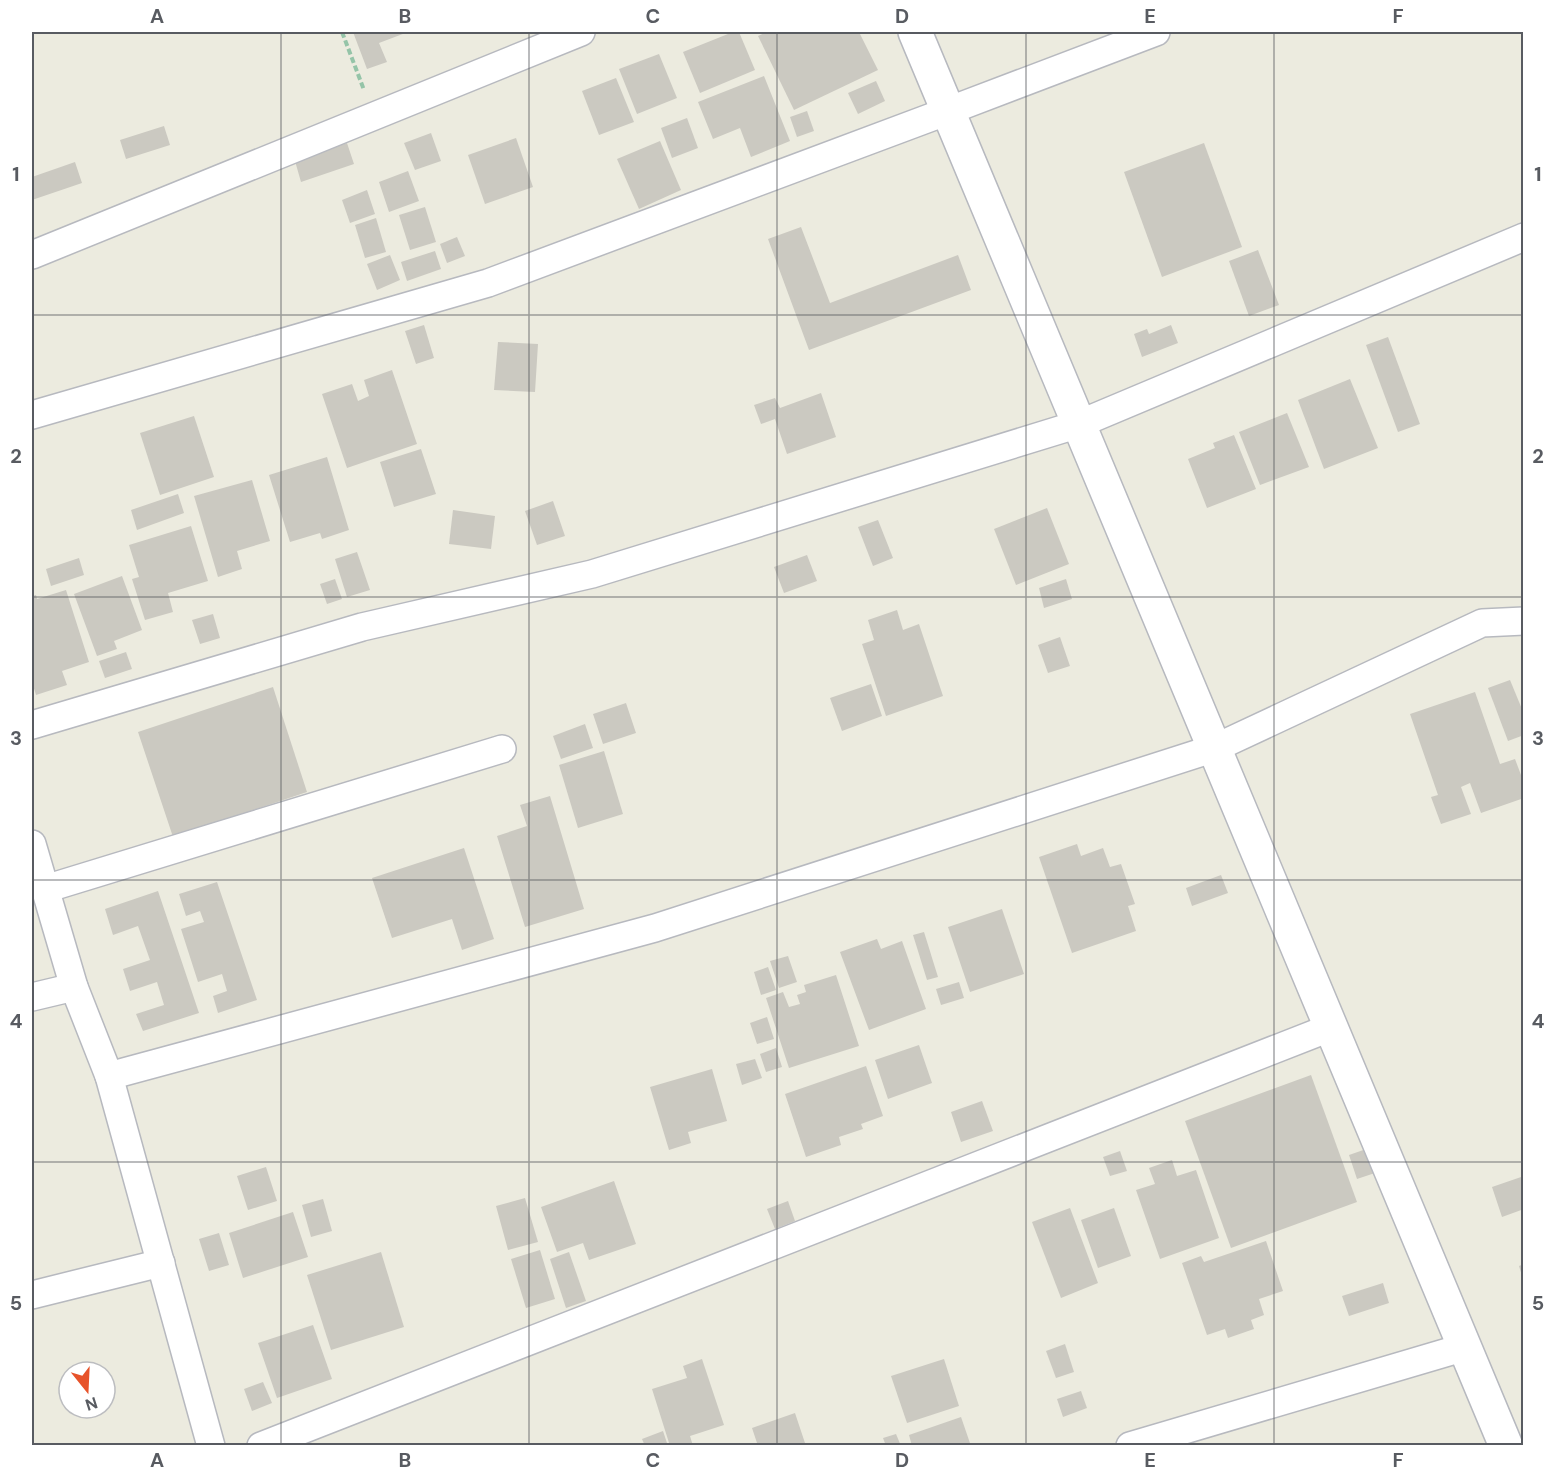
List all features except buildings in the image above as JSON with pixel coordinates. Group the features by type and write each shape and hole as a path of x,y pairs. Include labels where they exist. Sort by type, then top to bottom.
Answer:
{"street":[{"path":"32,255 581,32"},
{"path":"915,32 1506,1446"},
{"path":"32,415 488,283 1156,32"},
{"path":"32,725 362,627 592,574 1079,424 1524,237"},
{"path":"109,1076 655,928 1215,748 1482,623 1524,621"},
{"path":"45,889 502,749"},
{"path":"32,844 74,987 109,1076 211,1446"},
{"path":"32,997 74,987"},
{"path":"261,1446 1332,1027"},
{"path":"32,1295 161,1263"},
{"path":"1130,1446 1465,1347"}],"path":[{"path":"342,32 375,115"}]}
